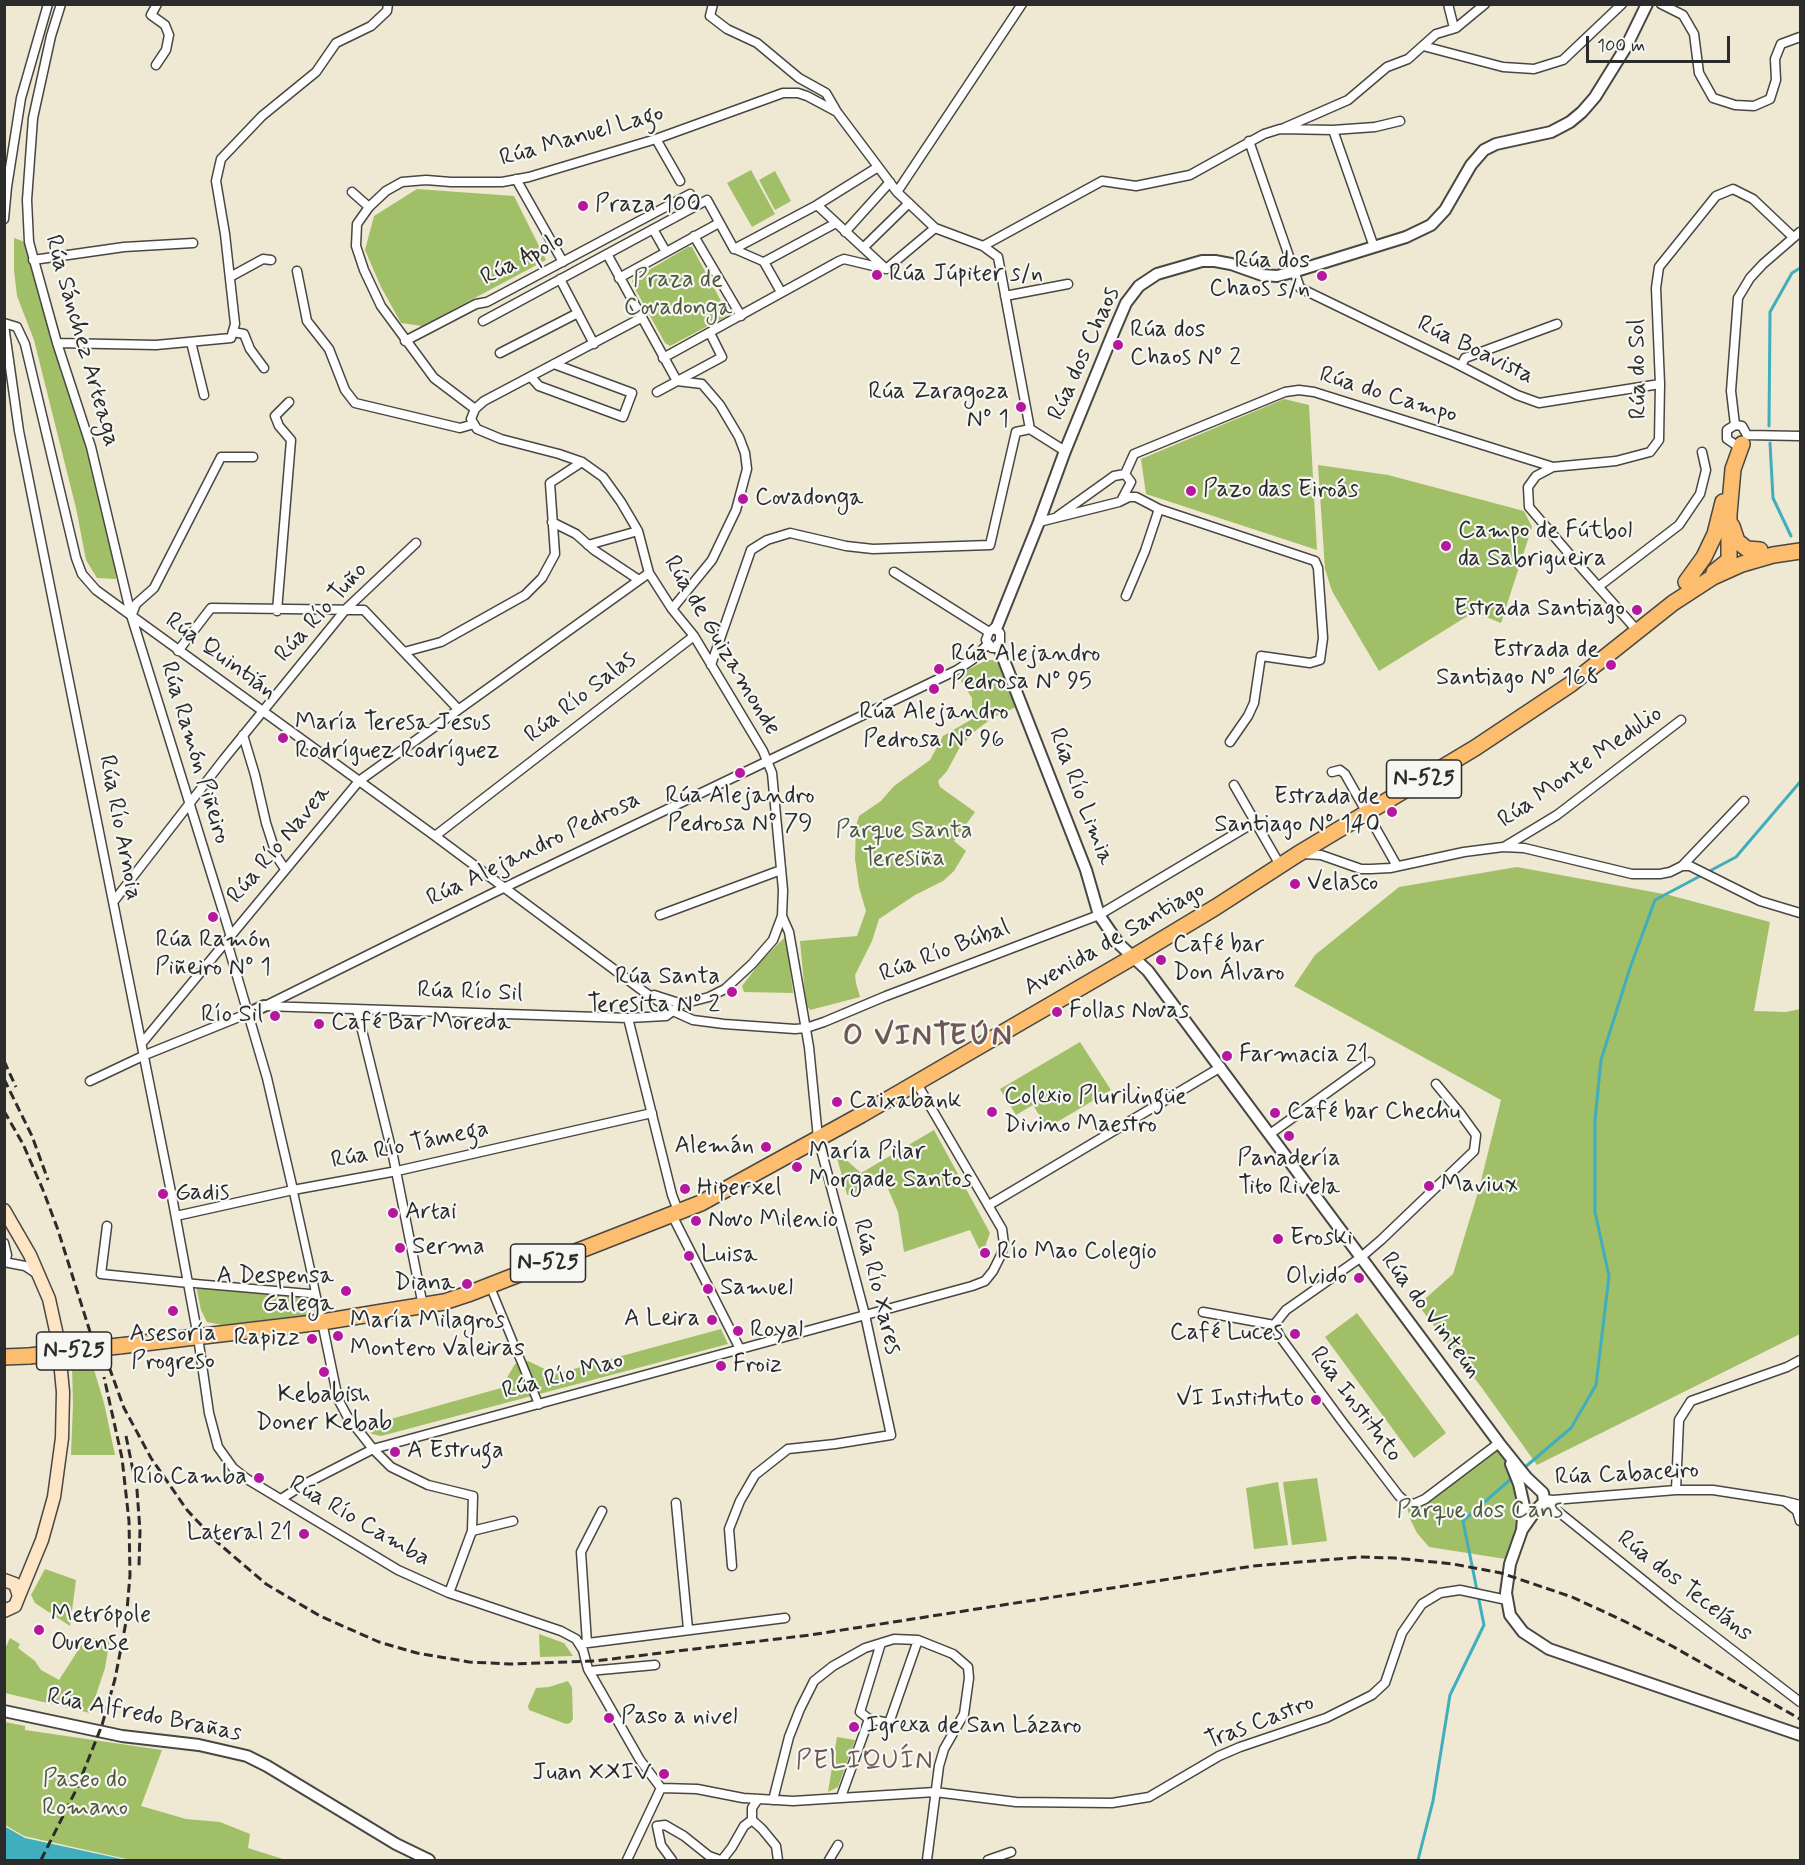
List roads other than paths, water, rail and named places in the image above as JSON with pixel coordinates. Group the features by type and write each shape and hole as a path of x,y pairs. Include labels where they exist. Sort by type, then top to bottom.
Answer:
{"highway":[{"path":"1736,562 1729,514 1733,470 1740,441"},
{"path":"1686,588 1715,534 1740,441"},
{"path":"1729,514 1737,541 1747,549 1760,550"},
{"path":"1715,534 1722,555 1736,562"},
{"name":"N-525","path":"1547,699 1634,627 1686,588 1713,577 1760,550 1800,545"},
{"name":"N-525","path":"1736,562 1800,551"},
{"name":"N-525","path":"1298,854 1475,748 1571,684 1647,623 1686,588"},
{"name":"Avenida de Santiago","path":"4,1357 322,1322 423,1306 460,1297 490,1286 675,1214 717,1195 1133,957 1298,854"}],"main road":[{"path":"4,1210 40,1276 51,1305 58,1340 63,1392 61,1459 53,1505 42,1540 15,1606 6,1613"},
{"path":"19,1596 17,1588 8,1581 29,1569"}],"street":[{"path":"4,219 21,98 48,4"},
{"name":"Rúa Sánchez Arteaga","path":"61,4 51,36 33,118 27,200 29,242 57,344 91,447 131,615"},
{"path":"156,65 166,50 169,35 165,25 151,15 157,4"},
{"path":"232,335 235,324 225,234 216,181 221,159 262,116 316,72 336,43 371,26 387,11 388,4"},
{"path":"713,4 710,16 727,29 757,43 799,78 826,93 837,112 897,192 935,228 983,246 998,257 1030,429 1065,452"},
{"path":"897,192 1022,4"},
{"path":"1448,4 1454,28"},
{"path":"983,246 1102,181 1136,186 1190,175 1263,134 1348,100 1387,67 1408,59 1436,34 1454,28 1485,4"},
{"path":"1423,46 1503,67 1534,69 1563,60 1622,4"},
{"name":"Rúa dos Chaos","path":"993,630 1039,522 1126,303 1145,280 1202,261 1231,264 1262,275 1277,276 1406,237 1431,225 1445,210 1471,165 1484,150 1496,144 1551,132 1570,122 1595,97 1626,47 1647,4"},
{"path":"1661,4 1683,15 1694,34 1699,73 1713,98 1735,105 1754,105 1770,99 1776,80 1775,59 1781,44 1800,37"},
{"name":"Rúa Manuel Lago","path":"475,409 434,378 405,341 381,306 356,246 357,224 369,207 386,191 402,182 426,180 502,182 529,177 656,139 783,93 798,93 807,96 837,112"},
{"path":"1280,129 1333,130 1375,127 1400,121"},
{"path":"1333,130 1374,247"},
{"path":"656,139 680,181"},
{"path":"1249,141 1293,272"},
{"path":"734,249 818,205 878,167"},
{"path":"516,179 563,262"},
{"path":"845,232 890,182"},
{"name":"Rúa do Sol","path":"1553,467 1616,461 1650,452 1659,440 1660,384 1656,288 1659,267 1716,196 1733,189 1753,199 1797,234"},
{"path":"352,192 369,207"},
{"name":"Rúa Apolo","path":"405,341 476,304 487,302 690,194"},
{"path":"483,321 706,200 734,249 764,262 781,292"},
{"path":"863,248 909,203"},
{"path":"818,205 886,269"},
{"path":"619,278 719,223"},
{"path":"764,262 836,223"},
{"path":"886,269 935,228"},
{"path":"654,229 666,252"},
{"path":"1735,425 1731,391 1738,298 1756,271 1797,234"},
{"path":"694,236 741,316"},
{"path":"33,260 124,247 193,243"},
{"path":"580,253 586,265"},
{"path":"607,254 677,381"},
{"path":"230,277 263,259 271,260"},
{"path":"663,358 844,259 886,269"},
{"path":"297,271 308,321 329,349 345,390 356,403 460,428 474,424 471,419 475,409 484,401 641,318"},
{"name":"Rúa Boavista","path":"1293,272 1300,288 1517,395 1539,403 1660,384"},
{"path":"560,279 594,344"},
{"path":"1005,296 1068,284"},
{"path":"500,353 578,313"},
{"name":"Rúa Quintián","path":"4,324 17,327 25,344 76,558 81,574 96,590 673,1011"},
{"name":"Rúa Río Arnoia","path":"4,324 19,431 145,1056 198,1337"},
{"path":"1461,366 1465,358 1557,324"},
{"path":"657,392 722,357 710,333"},
{"path":"57,344 156,345 244,334 250,349 264,368"},
{"path":"191,342 204,395"},
{"path":"531,377 539,386 624,417 632,393 554,364"},
{"path":"672,609 712,560 736,510 747,469 745,453 739,437 720,405 702,384 677,381"},
{"name":"Rúa do Campo","path":"1125,474 1134,454 1286,392 1299,390 1314,392 1553,467"},
{"path":"277,610 291,440 279,426 275,416 289,402"},
{"name":"Rúa de Guizamonde","path":"474,424 477,429 501,440 582,462 603,477 621,502 638,531 649,573 672,609 694,636 767,762 774,789 783,890 782,916"},
{"path":"1740,441 1742,426 1735,425 1729,428 1726,434 1740,441 1800,436"},
{"path":"711,665 751,550 767,540 790,534 846,546 873,549 990,545 1017,432 1030,429"},
{"path":"1598,587 1679,525 1700,494 1706,470 1702,452"},
{"path":"131,615 136,604 154,588 221,457 253,457"},
{"path":"404,652 441,642 525,595 542,578 555,554 550,483 582,462"},
{"path":"1553,467 1536,476 1528,487 1529,507 1634,627"},
{"path":"1055,519 1114,476 1125,474 1142,500"},
{"path":"1119,502 1125,496 1131,482"},
{"path":"1039,522 1136,497 1159,509 1315,561 1318,568 1323,638 1320,660 1310,663 1261,656 1254,704 1230,742"},
{"path":"1126,596 1145,551 1159,509"},
{"path":"552,522 576,534 588,545 639,580"},
{"path":"588,545 638,531"},
{"name":"Rúa Río Tuño","path":"114,901 243,735 346,609 416,543"},
{"path":"894,572 1000,633 1000,642 993,644 986,640 993,630"},
{"name":"Rúa Río Navea","path":"142,1043 359,781 649,573"},
{"path":"178,651 211,608 364,610 458,709"},
{"name":"Rúa Ramón Piñeiro","path":"131,615 190,802 229,939 267,1078 293,1190"},
{"name":"Rúa Río Salas","path":"435,836 694,636"},
{"name":"Rúa Alejandro Pedrosa","path":"90,1081 264,1006 957,670 993,644"},
{"name":"Rúa Río Limia","path":"993,644 1086,870 1099,915 1119,944 1133,957"},
{"name":"Rúa Monte Medulio","path":"1503,848 1557,815 1682,720"},
{"path":"243,735 266,823 277,857 285,869"},
{"path":"1332,772 1341,770 1345,774 1397,866"},
{"path":"1234,785 1280,865"},
{"path":"1298,854 1321,855 1361,868 1380,869 1464,852 1524,848 1632,874 1660,874 1682,866 1744,801"},
{"name":"Rúa Río Búbal","path":"806,1028 1099,915 1255,822"},
{"path":"1682,866 1690,866 1711,875 1760,901 1800,913"},
{"path":"660,915 781,870"},
{"path":"682,1004 709,997 725,989 773,940 782,916"},
{"name":"Rúa Río Xares","path":"732,1566 729,1529 740,1501 755,1475 788,1449 891,1435 865,1315 818,1138 806,1028 789,932 782,916"},
{"name":"Rúa do Vinteún","path":"1133,957 1148,971 1221,1067 1499,1443"},
{"name":"Rúa Quintián","path":"643,991 682,1004"},
{"path":"290,993 293,1007"},
{"name":"Rúa Río Sil","path":"264,1006 628,1018 666,1016 682,1004"},
{"path":"357,1010 397,1171 423,1306"},
{"path":"673,1011 704,1022 768,1028 806,1028"},
{"path":"628,1018 675,1214 740,1349"},
{"path":"1270,1134 1370,1062"},
{"path":"916,1082 989,1205 1221,1067"},
{"path":"1203,1312 1274,1325 1286,1310 1360,1258 1381,1240 1474,1152 1476,1135 1436,1084"},
{"name":"Rúa Río Támega","path":"176,1216 293,1190 397,1171 652,1113"},
{"path":"293,1190 338,1399 347,1416 373,1449 391,1467 428,1485 474,1496 471,1531 449,1593"},
{"name":"Rúa Río Mao","path":"281,1499 373,1449 972,1286 990,1276 1001,1255 1004,1236 989,1205"},
{"path":"107,1226 101,1274 315,1294"},
{"path":"4,1243 7,1255 5,1262 25,1266 40,1276"},
{"path":"490,1286 538,1405"},
{"name":"Rúa Instituto","path":"1274,1325 1341,1420 1405,1501 1414,1504 1425,1499 1499,1443"},
{"name":"Rúa Río Camba","path":"198,1337 209,1413 218,1447 233,1468 398,1570 449,1593 561,1631 584,1643"},
{"path":"1676,1490 1679,1420 1690,1401 1787,1367 1800,1360"},
{"path":"1499,1443 1536,1488 1543,1493 1541,1504 1522,1530"},
{"path":"1499,1443 1511,1464 1524,1506 1522,1530 1510,1564 1506,1593 1510,1615 1523,1632 1549,1649 1800,1735"},
{"path":"1522,1494 1527,1488 1536,1488"},
{"name":"Rúa Cabaceiro","path":"1541,1504 1553,1500 1676,1490 1713,1490 1800,1505"},
{"path":"1784,1501 1797,1511 1800,1521"},
{"path":"676,1503 688,1629"},
{"path":"1524,1506 1532,1510 1541,1504"},
{"name":"Rúa dos Teceláns","path":"1541,1504 1560,1513 1800,1702"},
{"path":"602,1511 581,1552 586,1662 640,1760 662,1788 627,1860"},
{"path":"471,1531 513,1521"},
{"name":"Tras Castro","path":"662,1788 697,1789 743,1798 773,1800 935,1792 1016,1802 1112,1803 1149,1797 1220,1756 1326,1718 1372,1695 1385,1683 1402,1633 1422,1604 1440,1593 1460,1590 1507,1599"},
{"path":"584,1643 785,1618"},
{"path":"773,1800 789,1737 814,1681 833,1666 865,1648 894,1640 918,1640 953,1654 968,1667 969,1678 964,1714 944,1749 939,1766 927,1860"},
{"path":"880,1644 860,1712 869,1719 889,1723 918,1640"},
{"path":"589,1671 655,1665"},
{"name":"Rúa Alfredo Brañas","path":"4,1711 122,1736 199,1745 247,1756 396,1844 429,1860"},
{"path":"841,1797 869,1719"},
{"path":"758,1799 752,1808 752,1820 776,1846 778,1860"},
{"path":"647,1816 657,1826 661,1845 672,1860"},
{"path":"657,1826 665,1825 684,1836 709,1856 721,1860 732,1848 744,1826 752,1820"},
{"path":"829,1860 838,1845"},
{"path":"988,1860 1011,1852"}],"water":[{"path":"4,1826 25,1838 126,1860 5,1860"}],"waterway":[{"path":"1769,426 1770,312 1792,273 1800,268"},
{"path":"1770,443 1773,498 1791,536"},
{"path":"1524,1468 1571,1428 1596,1385 1609,1276 1595,1212 1595,1120 1601,1060 1630,968 1655,900 1736,857 1800,782"},
{"path":"1418,1860 1433,1801 1450,1695 1484,1625 1463,1521 1512,1478"}],"railway":[{"path":"4,1061 16,1087"},
{"path":"4,1079 32,1136 48,1180"},
{"path":"4,1111 23,1144 43,1190 97,1354"},
{"path":"100,1342 124,1408 151,1458 187,1510 217,1542 266,1584 320,1616 379,1642 417,1653 469,1662 510,1664 595,1661 810,1635 1253,1566 1360,1557 1395,1558 1453,1564 1501,1573 1572,1597 1672,1646 1800,1719"},
{"path":"41,1860 77,1788 102,1725 115,1679 126,1622 130,1575 129,1521 122,1458 104,1377"},
{"path":"126,1436 137,1490 140,1531 139,1566"}],"place":[{"name":"Praza 100","path":"583,206"},
{"name":"Rúa Júpiter s/n","path":"877,275"},
{"name":"Rúa dos Chaos s/n","path":"1322,276"},
{"name":"Rúa dos Chaos Nº 2","path":"1118,345"},
{"name":"Rúa Zaragoza Nº 1","path":"1021,407"},
{"name":"Pazo das Eiroás","path":"1191,491"},
{"name":"Covadonga","path":"743,499"},
{"name":"Campo de Fútbol da Sabrigueira","path":"1446,546"},
{"name":"Estrada Santiago","path":"1637,610"},
{"name":"Estrada de Santiago Nº 168","path":"1611,665"},
{"name":"Rúa Alejandro Pedrosa Nº 95","path":"939,669"},
{"name":"Rúa Alejandro Pedrosa Nº 96","path":"934,689"},
{"name":"María Teresa Jesus Rodríguez Rodríguez","path":"283,738"},
{"name":"Rúa Alejandro Pedrosa Nº 79","path":"740,773"},
{"name":"Estrada de Santiago Nº 140","path":"1392,812"},
{"name":"Velasco","path":"1295,884"},
{"name":"Rúa Ramón Piñeiro Nº 1","path":"213,917"},
{"name":"Café bar Don Álvaro","path":"1161,960"},
{"name":"Rúa Santa Teresita Nº 2","path":"732,992"},
{"name":"Follas Novas","path":"1057,1012"},
{"name":"Río Sil","path":"275,1016"},
{"name":"Café Bar Moreda","path":"319,1024"},
{"name":"Farmacia 21","path":"1227,1056"},
{"name":"Caixabank","path":"837,1102"},
{"name":"Colexio Plurilingüe Divino Maestro","path":"992,1112"},
{"name":"Café bar Chechu","path":"1275,1113"},
{"name":"Panadería Tito Rivela","path":"1289,1136"},
{"name":"Alemán","path":"766,1147"},
{"name":"María Pilar Morgade Santos","path":"797,1167"},
{"name":"Maviux","path":"1429,1186"},
{"name":"Hiperxel","path":"685,1189"},
{"name":"Gadis","path":"163,1194"},
{"name":"Artai","path":"393,1213"},
{"name":"Novo Milenio","path":"696,1221"},
{"name":"Eroski","path":"1278,1239"},
{"name":"Serma","path":"400,1248"},
{"name":"Río Mao Colegio","path":"985,1253"},
{"name":"Luisa","path":"689,1256"},
{"name":"Olvido","path":"1359,1278"},
{"name":"Diana","path":"467,1284"},
{"name":"Samuel","path":"708,1289"},
{"name":"A Despensa Galega","path":"346,1291"},
{"name":"Asesoría Progreso","path":"173,1311"},
{"name":"A Leira","path":"712,1320"},
{"name":"Royal","path":"738,1331"},
{"name":"Café Luces","path":"1295,1334"},
{"name":"María Milagros Montero Valeiras","path":"338,1336"},
{"name":"Rapizz","path":"312,1339"},
{"name":"Froiz","path":"721,1366"},
{"name":"Kebabish Doner Kebab","path":"324,1372"},
{"name":"VI Instituto","path":"1316,1400"},
{"name":"A Estruga","path":"395,1452"},
{"name":"Río Camba","path":"259,1478"},
{"name":"Lateral 21","path":"304,1534"},
{"name":"Metrópole Ourense","path":"39,1630"},
{"name":"Paso a nivel","path":"609,1718"},
{"name":"Igrexa de San Lázaro","path":"854,1727"},
{"name":"Juan XXIV","path":"664,1774"}],"district":[{"name":"O VINTEÚN","path":"928,1038"},
{"name":"PELIQUÍN","path":"865,1763"}],"park label":[{"name":"Praza de Covadonga","path":"678,295"},
{"name":"Parque Santa Teresiña","path":"904,846"},
{"name":"Parque dos Cans","path":"1480,1512"},
{"name":"Paseo do Romano","path":"85,1795"}]}
